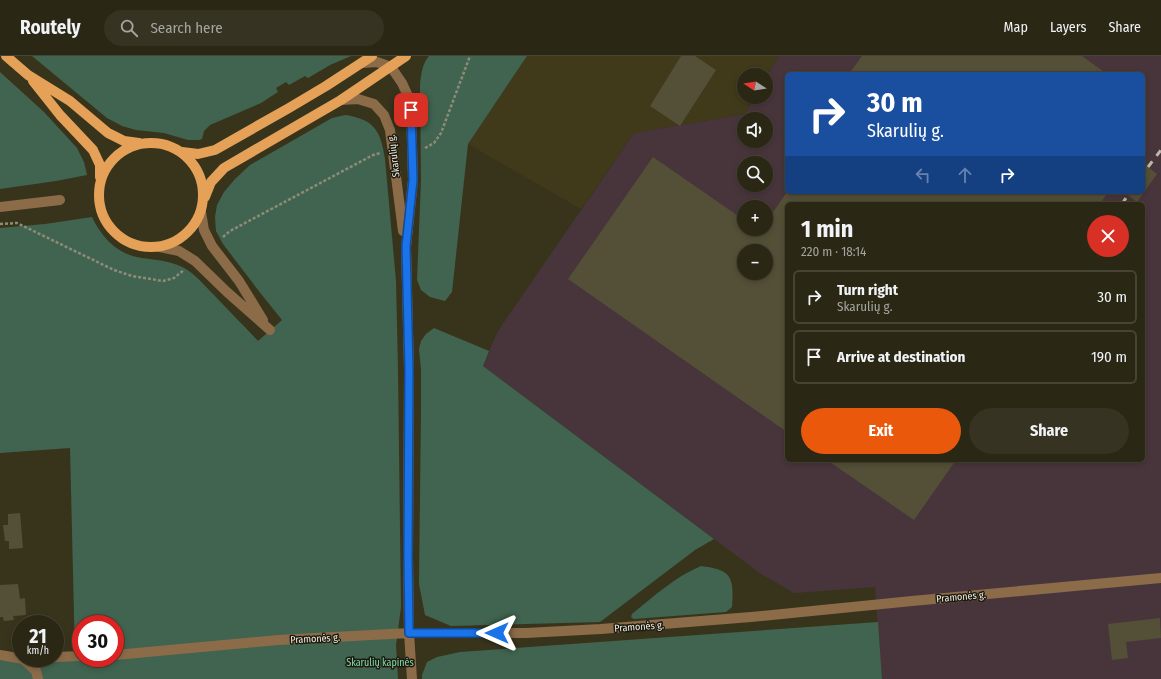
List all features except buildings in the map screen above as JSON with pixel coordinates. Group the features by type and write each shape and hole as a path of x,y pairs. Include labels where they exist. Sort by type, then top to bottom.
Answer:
{"main road":[{"path":"6,56 28,75 70,101 108,133 124,141 162,143 173,146 182,152 192,161 199,173 203,186 204,199"},
{"path":"182,152 198,154 215,150 290,108 372,56"},
{"path":"28,75 60,115 93,150 100,165 99,197 101,211 108,225 118,236 131,243 145,247 160,247 173,243 185,235 195,225 211,182 224,168 341,100 406,56"},
{"path":"100,182 106,168 115,157 127,148 141,143"}],"street":[{"path":"362,63 377,62 391,67"},
{"name":"Skarulių g.","path":"391,67 402,83 408,96 411,110 413,180 406,246"},
{"name":"Skarulių g.","path":"341,100 358,99 374,104 384,115 390,130 406,246 409,370 409,633 412,679"},
{"path":"0,207 60,200"},
{"path":"160,247 179,251 195,261 270,330 239,281 212,246 204,230 201,212"},
{"name":"Pramonės g.","path":"124,654 278,640 409,633 526,633 571,631 751,617 1161,578"},
{"path":"0,655 12,657"},
{"path":"32,667 36,671 38,679"}],"path":[{"path":"412,150 429,146 438,139 470,56"},
{"path":"212,246 230,231 373,155 393,152"},
{"path":"0,224 17,223 114,270 140,278 163,281 169,280 179,275 195,261"}],"shaded area":[{"path":"527,56 779,56 772,68 737,68 737,104 751,104 746,112 737,112 737,115 634,133 581,209 468,144"},
{"path":"779,56 1161,56 1161,679 882,679 875,587 794,593 761,574 483,366 498,331 634,133 737,115 737,148 773,148 773,112 746,112 751,104 773,104 772,68"}],"green space":[{"path":"32,56 351,56 330,65 308,78 305,76 289,85 286,82 276,88 278,92 261,103 210,125 204,131 202,139 188,140 164,133 136,130 122,126 107,118"},
{"path":"429,56 527,56 468,144 452,292 445,301 430,297 421,290 417,280 421,180 420,85 423,66"},
{"path":"0,72 44,112 77,148 84,162 87,175 0,189"},
{"name":"Skarulių kapinės","path":"345,115 355,117 369,123 378,134 381,141 385,159 396,281 401,607 396,645 398,679 0,679 0,655 12,656 12,667 64,667 64,657 72,656 72,667 124,667 124,615 74,615 70,448 0,453 0,228 45,224 92,217 106,238 125,253 142,258 159,260 181,266 186,269 201,281 258,341 282,320 223,244 216,231 215,217 217,205 224,192 250,165 332,118"},
{"path":"434,328 489,351 483,366 714,539 695,550 600,622 451,626 425,615 419,584 421,369 419,349 421,341 426,334"},
{"path":"701,566 719,570 729,577 733,597 732,607 726,612 634,619 631,617 632,614 665,587 691,570"},
{"path":"878,622 882,679 422,679 427,662 437,657 460,652"}],"railway":[{"path":"1148,167 1161,150"},
{"path":"1123,202 1128,195"}],"route":[{"path":"411,110 413,180 406,246 409,370 409,633 497,633"}]}
